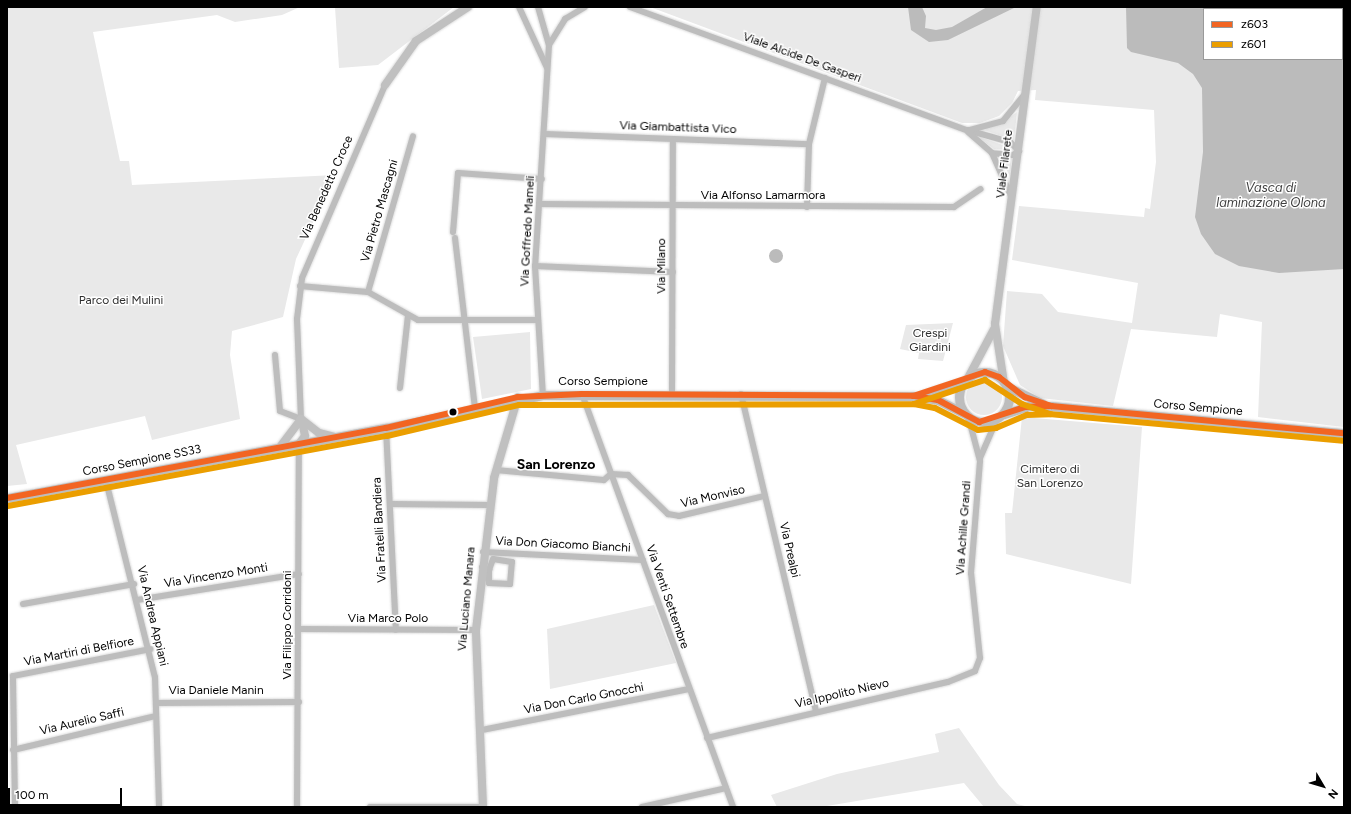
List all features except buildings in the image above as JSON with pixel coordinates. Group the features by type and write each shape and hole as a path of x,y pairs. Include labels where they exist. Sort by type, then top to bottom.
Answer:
{"main road":[{"path":"985,372 1005,384 1009,396 1000,416 979,422 966,415 959,394 966,379 985,372"},
{"name":"Corso Sempione","path":"913,396 966,379"},
{"name":"Corso Sempione","path":"1005,384 1036,403 1051,406"},
{"name":"Corso Sempione","path":"299,444 386,428 518,397 543,395 741,394 913,396 938,400 966,415"},
{"name":"Corso Sempione","path":"1000,416 1029,406 1051,406 1344,433"},
{"name":"Corso Sempione SS33","path":"7,498 299,444"}],"street":[{"name":"Via Benedetto Croce","path":"299,444 305,436 301,418 297,319 300,286 310,255 385,85 413,45 468,7"},
{"name":"Via Goffredo Mameli","path":"519,7 548,69"},
{"name":"Via Goffredo Mameli","path":"538,7 549,45 545,134 535,266 536,320 543,395"},
{"name":"Via Goffredo Mameli","path":"549,45 565,19 585,7"},
{"name":"Viale Alcide De Gasperi","path":"630,7 967,130 1010,142 1020,151"},
{"name":"Viale Filarete","path":"1005,384 995,324 1020,151 1037,7"},
{"path":"807,207 809,144 825,78"},
{"path":"967,130 1003,121 1017,108 1026,92"},
{"name":"Viale Alcide De Gasperi","path":"967,130 992,154 1013,201"},
{"name":"Via Giambattista Vico","path":"545,134 809,144"},
{"name":"Via Pietro Mascagni","path":"368,292 413,136"},
{"name":"Via Milano","path":"672,394 673,139"},
{"path":"992,154 1013,155 1020,151"},
{"path":"475,407 454,235 458,173 542,179"},
{"name":"Via Alfonso Lamarmora","path":"540,204 954,207 981,189"},
{"path":"535,266 673,272"},
{"path":"300,286 368,292 408,316 464,323 536,320"},
{"path":"400,388 408,316"},
{"name":"Viale Filarete","path":"966,379 995,324"},
{"path":"275,355 280,411 301,418 320,433 335,437"},
{"name":"Via Venti Settembre","path":"582,394 733,807"},
{"name":"Via Prealpi","path":"741,394 816,711"},
{"name":"Via Luciano Manara","path":"483,807 482,730 474,656 476,630 486,568 483,552 496,470 518,397"},
{"name":"Via Achille Grandi","path":"966,415 980,461"},
{"name":"Via Achille Grandi","path":"978,666 980,658 971,573 980,461 1000,416"},
{"name":"Via Benedetto Croce","path":"280,447 296,429 301,418"},
{"name":"Via Fratelli Bandiera","path":"386,428 396,630"},
{"path":"296,429 299,444"},
{"name":"Via Filippo Corridoni","path":"297,807 300,629 298,574 299,444"},
{"path":"496,470 604,480 611,474"},
{"name":"Via Monviso","path":"611,474 628,475 668,514 679,516 764,496"},
{"name":"Via Andrea Appiani","path":"106,480 150,649 156,703 159,807"},
{"path":"390,504 490,505"},
{"name":"Via Don Giacomo Bianchi","path":"483,552 643,560"},
{"path":"494,559 512,562 510,584 489,583 486,568 494,559"},
{"name":"Via Vincenzo Monti","path":"137,600 298,574"},
{"path":"23,604 134,584"},
{"name":"Via Marco Polo","path":"300,629 476,630"},
{"name":"Via Martiri di Belfiore","path":"13,750 13,676 150,649"},
{"name":"Via Ippolito Nievo","path":"707,738 816,711 948,682 971,673 978,666"},
{"name":"Via Don Carlo Gnocchi","path":"482,730 689,689"},
{"name":"Via Daniele Manin","path":"156,703 299,702"},
{"name":"Via Aurelio Saffi","path":"13,750 156,716"},
{"path":"13,750 15,807"},
{"path":"642,807 726,788"},
{"path":"370,807 483,807"}],"green space":[{"name":"Parco dei Mulini","path":"7,7 300,7 282,15 235,22 217,15 93,32 120,161 129,161 132,185 335,175 296,259 283,317 232,331 230,355 240,419 152,440 145,416 16,445 27,484 7,486"},
{"path":"335,7 454,7 378,65 339,68"},
{"path":"650,7 1344,7 1344,427 1258,417 1262,322 1220,314 1217,337 1131,329 1113,406 1040,398 1020,385 1003,346 1007,291 1042,294 1058,312 1132,323 1138,283 1012,260 1019,206 1144,217 1145,208 1150,209 1156,162 1154,110 1035,100 1036,90 1018,91 1012,103 999,116 980,123 962,123"},
{"path":"1017,112 1014,140 984,130 1002,123"},
{"path":"977,136 1014,149 1014,150 994,149"},
{"path":"1000,157 1012,157 1010,176 1002,162"},
{"name":"Crespi Giardini","path":"953,323 943,361 918,359 919,353 900,349 906,325"},
{"path":"530,332 531,389 482,399 473,337"},
{"path":"988,379 997,384 1001,390 1001,404 997,410 988,415 980,415 971,410 967,404 966,393 971,384 977,380"},
{"name":"Cimitero di San Lorenzo","path":"1022,417 1142,427 1131,584 1006,554 1005,513 1012,513"},
{"path":"654,605 676,663 550,689 547,629"},
{"path":"959,728 999,785 1017,804 1029,807 984,807 964,783 821,807 777,807 771,795 837,774 939,752 935,734"}],"water":[{"path":"908,7 922,7 926,16 925,28 936,30 952,27 987,7 1016,7 948,40 929,42 911,30"},
{"name":"Vasca di laminazione Olona","path":"1126,7 1344,7 1344,269 1279,273 1239,266 1215,254 1201,234 1195,217 1203,152 1202,88 1193,74 1178,63 1131,52 1127,48"},
{"path":"773,249 779,249 783,253 783,259 779,263 773,263 769,259 769,253"}],"transit line":[{"name":"z603","path":"7,498 386,428 518,397 582,394 913,396 985,372 999,377 1025,397 1051,406 1344,433"},
{"name":"z601","path":"8,506 387,436 519,405 914,404 985,380 1022,404 1049,414 1343,441"},
{"name":"z603","path":"915,396 938,400 979,422 1025,407 1051,406"},
{"name":"z601","path":"914,404 935,408 978,430 996,428 1027,415 1051,414"}],"district":[{"name":"San Lorenzo","path":"556,465"}]}
